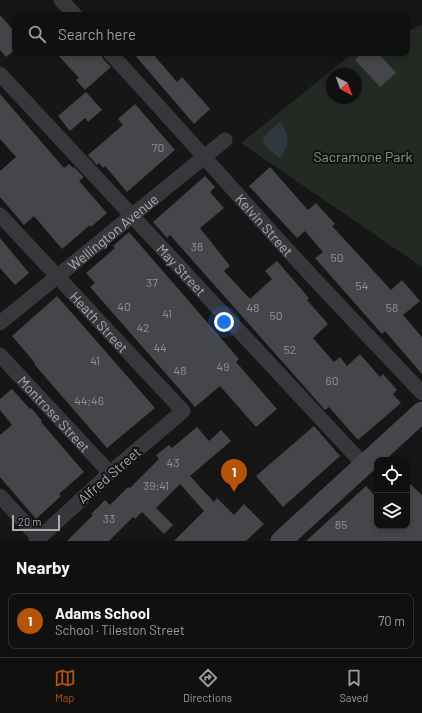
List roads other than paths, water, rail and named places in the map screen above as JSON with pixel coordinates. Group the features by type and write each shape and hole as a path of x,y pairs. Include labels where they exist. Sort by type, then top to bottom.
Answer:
{"main road":[{"path":"281,541 422,412"}],"street":[{"path":"61,0 72,12"},
{"name":"Kelvin Street","path":"113,56 296,259 422,393"},
{"name":"May Street","path":"0,74 364,466"},
{"name":"Wellington Avenue","path":"0,323 225,140"},
{"name":"Heath Street","path":"0,215 184,411"},
{"name":"Montrose Street","path":"0,355 110,473"},
{"name":"Alfred Street","path":"37,539 110,473 184,411"},
{"path":"0,496 37,539"}],"place":[{"name":"Adams School","path":"234,492"}],"park label":[{"name":"Sacramone Park","path":"363,156"}]}
